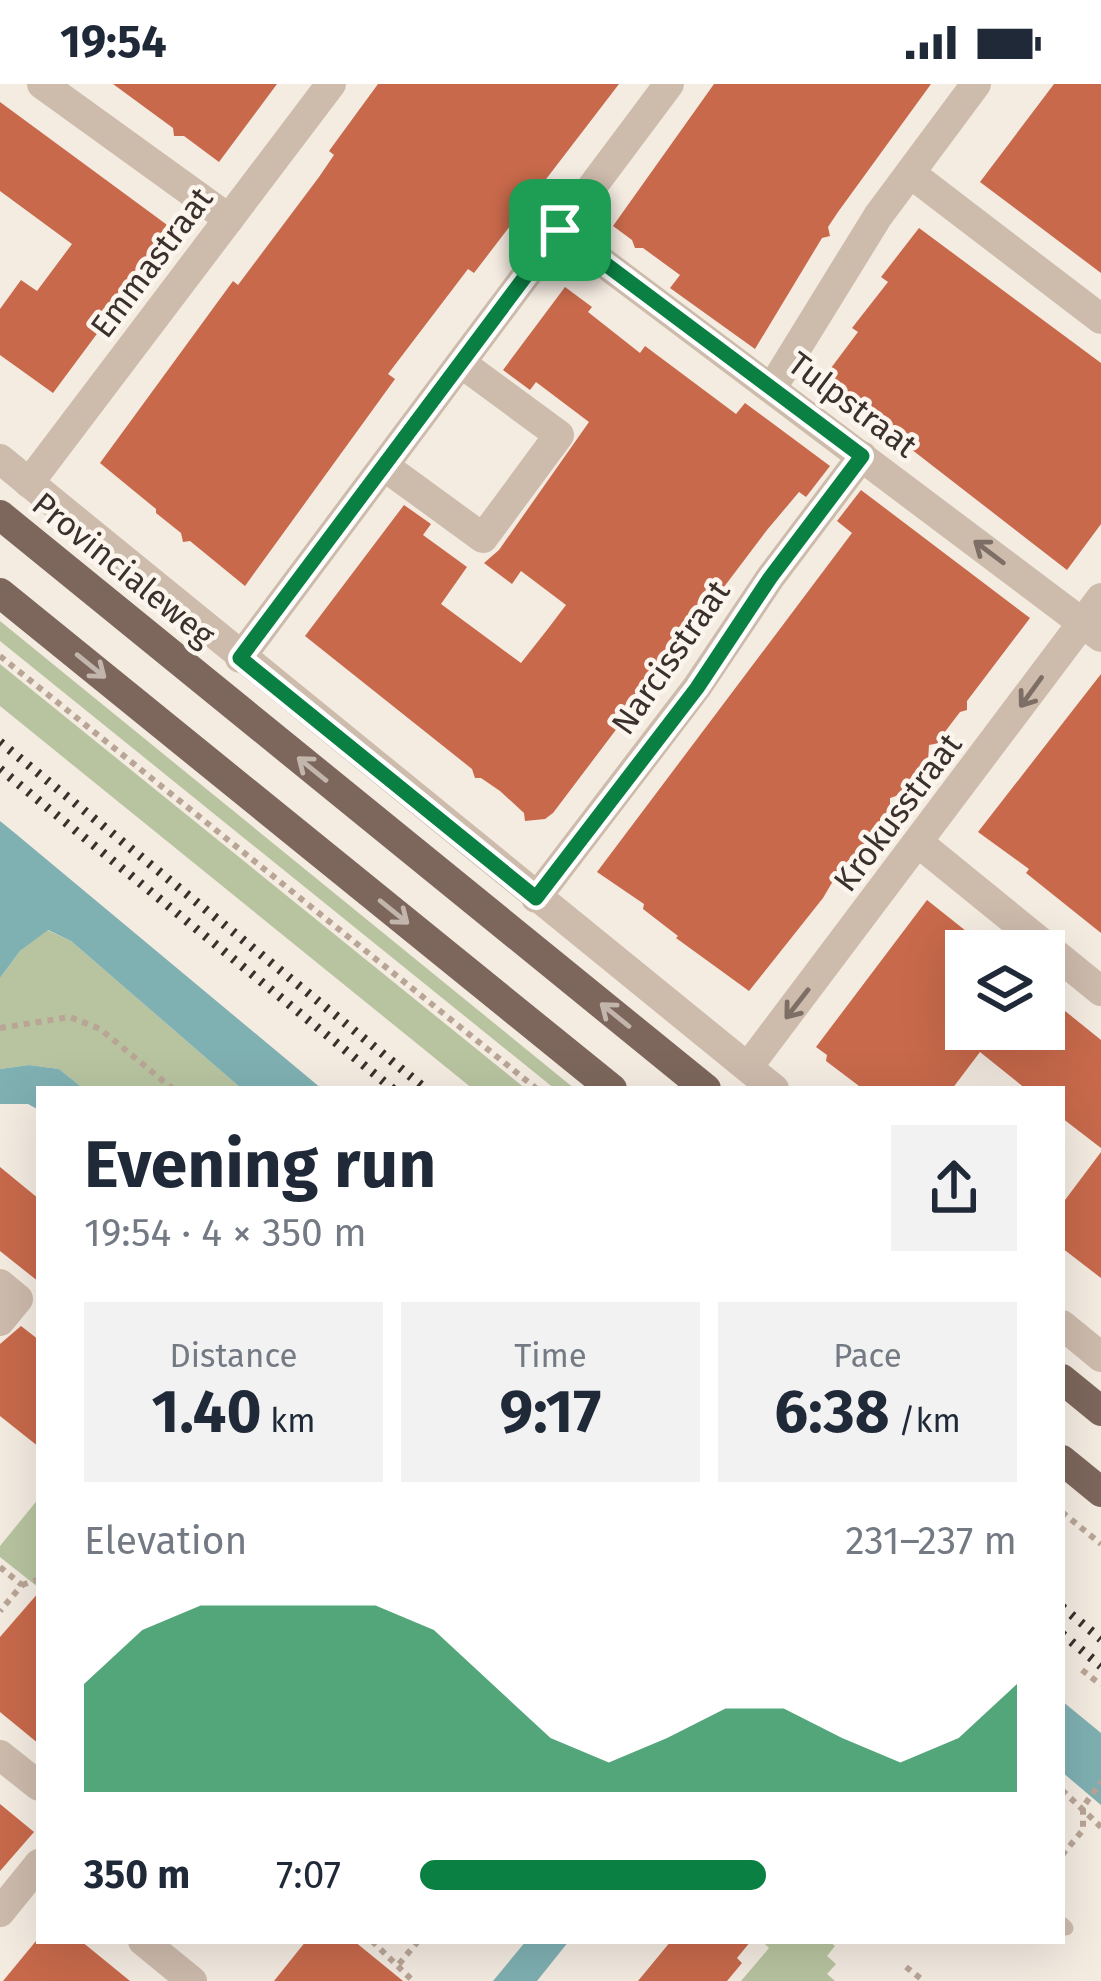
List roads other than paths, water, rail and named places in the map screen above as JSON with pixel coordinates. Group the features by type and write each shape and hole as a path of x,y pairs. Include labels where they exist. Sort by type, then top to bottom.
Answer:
{"main road":[{"name":"Provincialeweg","path":"0,514 702,1086"},
{"path":"0,593 608,1086"},
{"path":"1065,1381 1101,1411"},
{"path":"1065,1462 1101,1492"}],"street":[{"path":"42,84 229,219"},
{"name":"Emmastraat","path":"29,483 331,84"},
{"path":"240,658 669,84"},
{"path":"772,388 878,216 976,84"},
{"path":"910,173 1101,319"},
{"name":"Tulpstraat","path":"560,230 862,456 1095,619"},
{"path":"384,466 483,538 560,435 461,363"},
{"name":"Narcisstraat","path":"536,898 697,688 770,578 862,456"},
{"path":"0,459 770,1086"},
{"name":"Krokusstraat","path":"748,1067 1095,619"},
{"path":"920,844 1101,991"},
{"path":"0,1284 18,1299 0,1321"},
{"path":"1065,1328 1101,1358"},
{"path":"0,1754 36,1784"},
{"path":"0,1912 36,1868"},
{"path":"147,1944 192,1981"}],"water":[{"path":"0,821 318,1086 239,1086 71,941 48,930 20,951 0,978"},
{"path":"29,1065 59,1069 80,1086 36,1086 36,1108 0,1104 0,1069"},
{"path":"1065,1703 1101,1733 1101,1805 1065,1775"},
{"path":"524,1944 567,1944 537,1981 493,1981"}],"railway":[{"path":"0,742 422,1086"},
{"path":"0,769 389,1086"},
{"path":"1065,1609 1101,1639"},
{"path":"1065,1636 1101,1666"}]}
